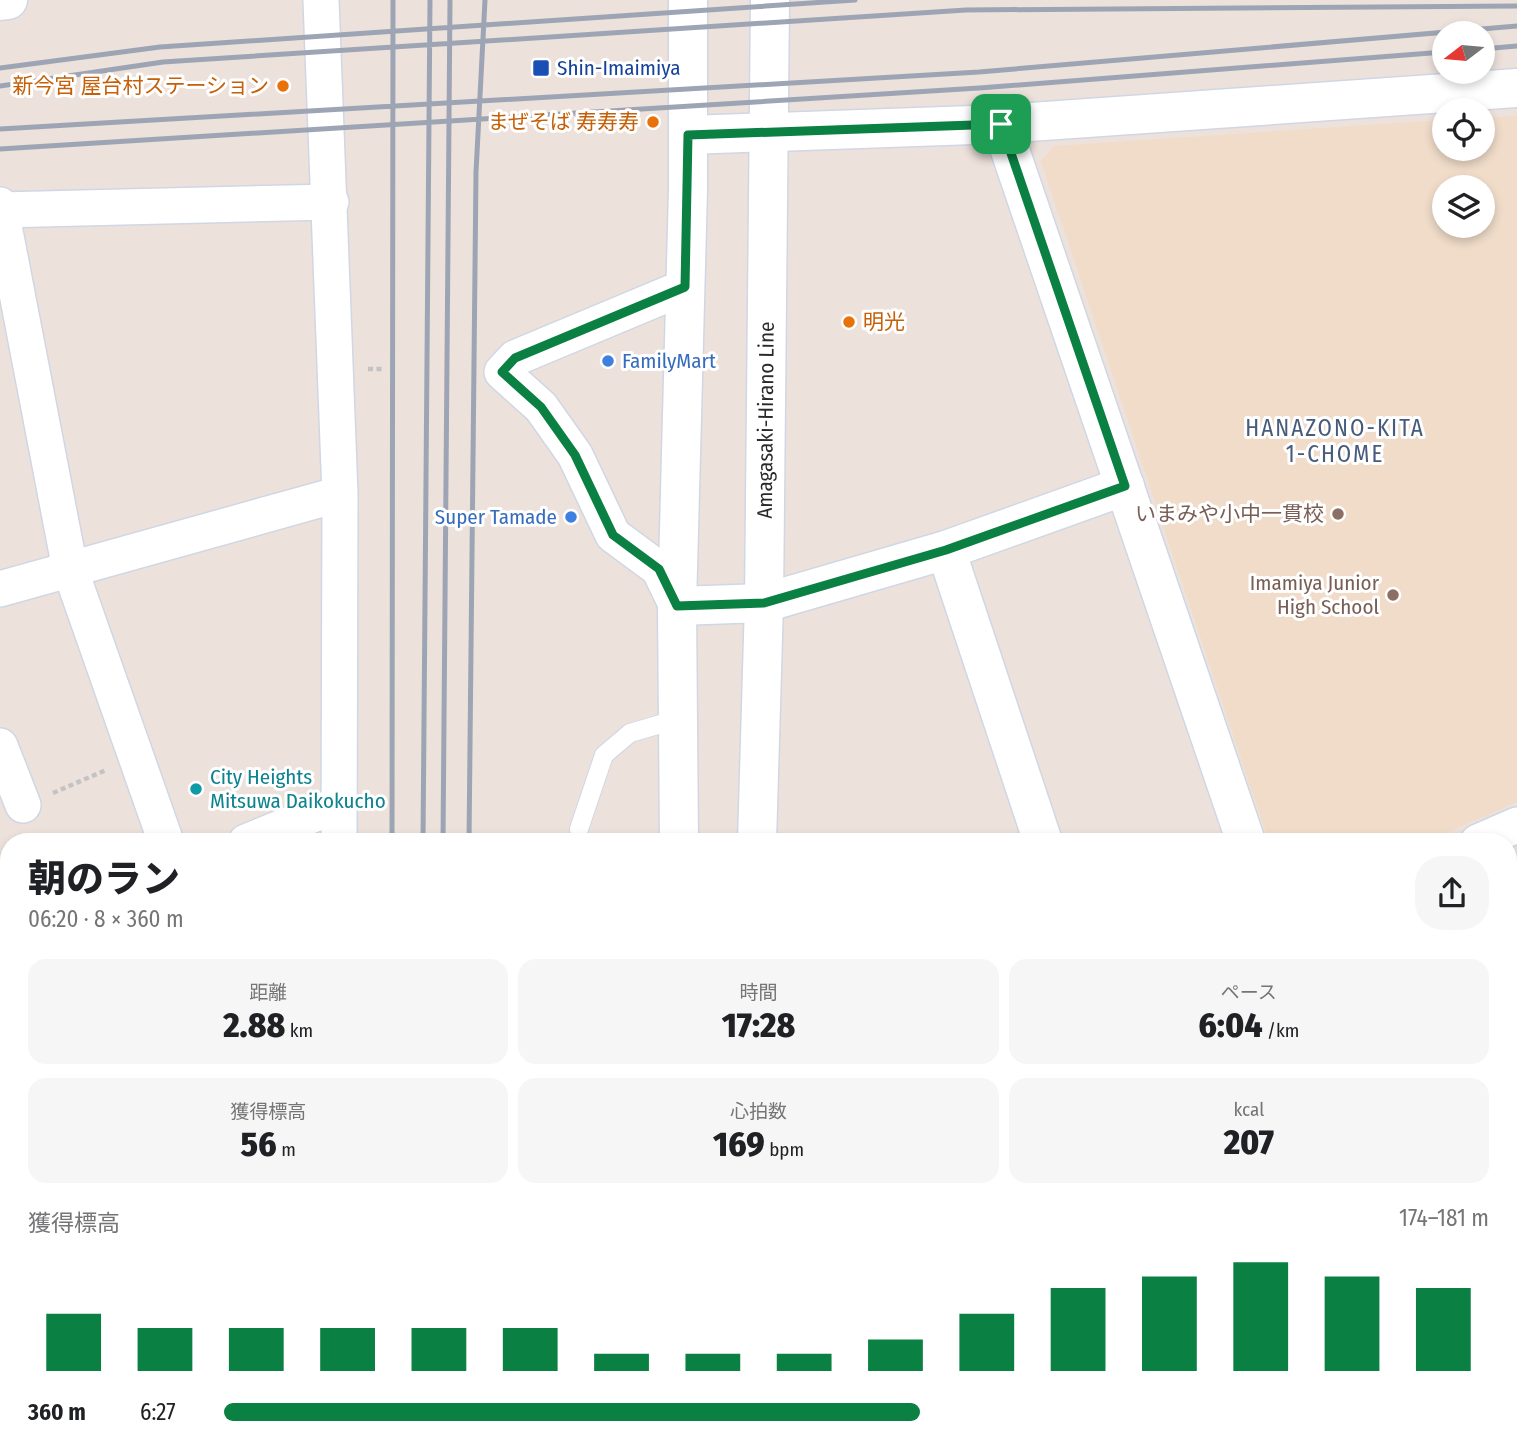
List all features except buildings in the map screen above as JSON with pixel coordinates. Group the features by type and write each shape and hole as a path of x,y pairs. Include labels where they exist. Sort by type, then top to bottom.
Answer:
{"street":[{"path":"0,1 8,0"},
{"path":"321,0 331,202 340,494 339,833"},
{"path":"679,833 677,606 688,135 688,0"},
{"name":"Amagasaki-Hirano Line","path":"757,833 764,603 770,0"},
{"path":"688,135 1001,124 1517,88"},
{"path":"1001,124 1243,833"},
{"path":"163,833 70,569 1,208 331,202"},
{"path":"677,606 659,569 613,535 575,455 541,407 502,372 515,358 685,287"},
{"path":"677,606 764,603 946,550 1125,486"},
{"path":"0,589 340,494"},
{"path":"946,550 1040,833"},
{"path":"0,746 23,805"},
{"path":"268,833 339,804"},
{"path":"1499,833 1517,825"}],"lane":[{"path":"579,829 604,755 630,733 678,719"}],"path":[{"path":"23,805 136,758"}],"shaded area":[{"name":"いまみや小中一貫校","path":"1517,116 1517,802 1446,833 1266,833 1041,161 1054,146 1432,121 1432,161 1495,161 1495,117"}],"railway":[{"path":"392,833 393,0"},
{"path":"423,833 430,0"},
{"path":"443,833 450,0"},
{"path":"469,833 476,172 485,0"},
{"path":"0,68 160,47 855,0"},
{"path":"0,86 163,62 966,10 1517,6"},
{"path":"0,129 979,72 1517,26"},
{"path":"1495,48 1517,46"},
{"path":"0,149 979,88 1432,53"}],"place":[{"name":"Shin-Imaimiya","path":"541,68"},
{"name":"新今宮 屋台村ステーション","path":"283,86"},
{"name":"まぜそば 寿寿寿","path":"653,122"},
{"name":"明光","path":"849,322"},
{"name":"FamilyMart","path":"608,361"},
{"name":"いまみや小中一貫校","path":"1338,514"},
{"name":"Super Tamade","path":"571,517"},
{"name":"Imamiya Junior High School","path":"1393,595"},
{"name":"City Heights Mitsuwa Daikokucho","path":"196,789"}],"district":[{"name":"HANAZONO-KITA 1-CHOME","path":"1335,441"}],"route":[{"path":"1001,124 1125,486 946,550 764,603 677,606 659,569 613,535 575,455 541,407 502,372 515,358 685,287 688,135 1001,124"}]}
